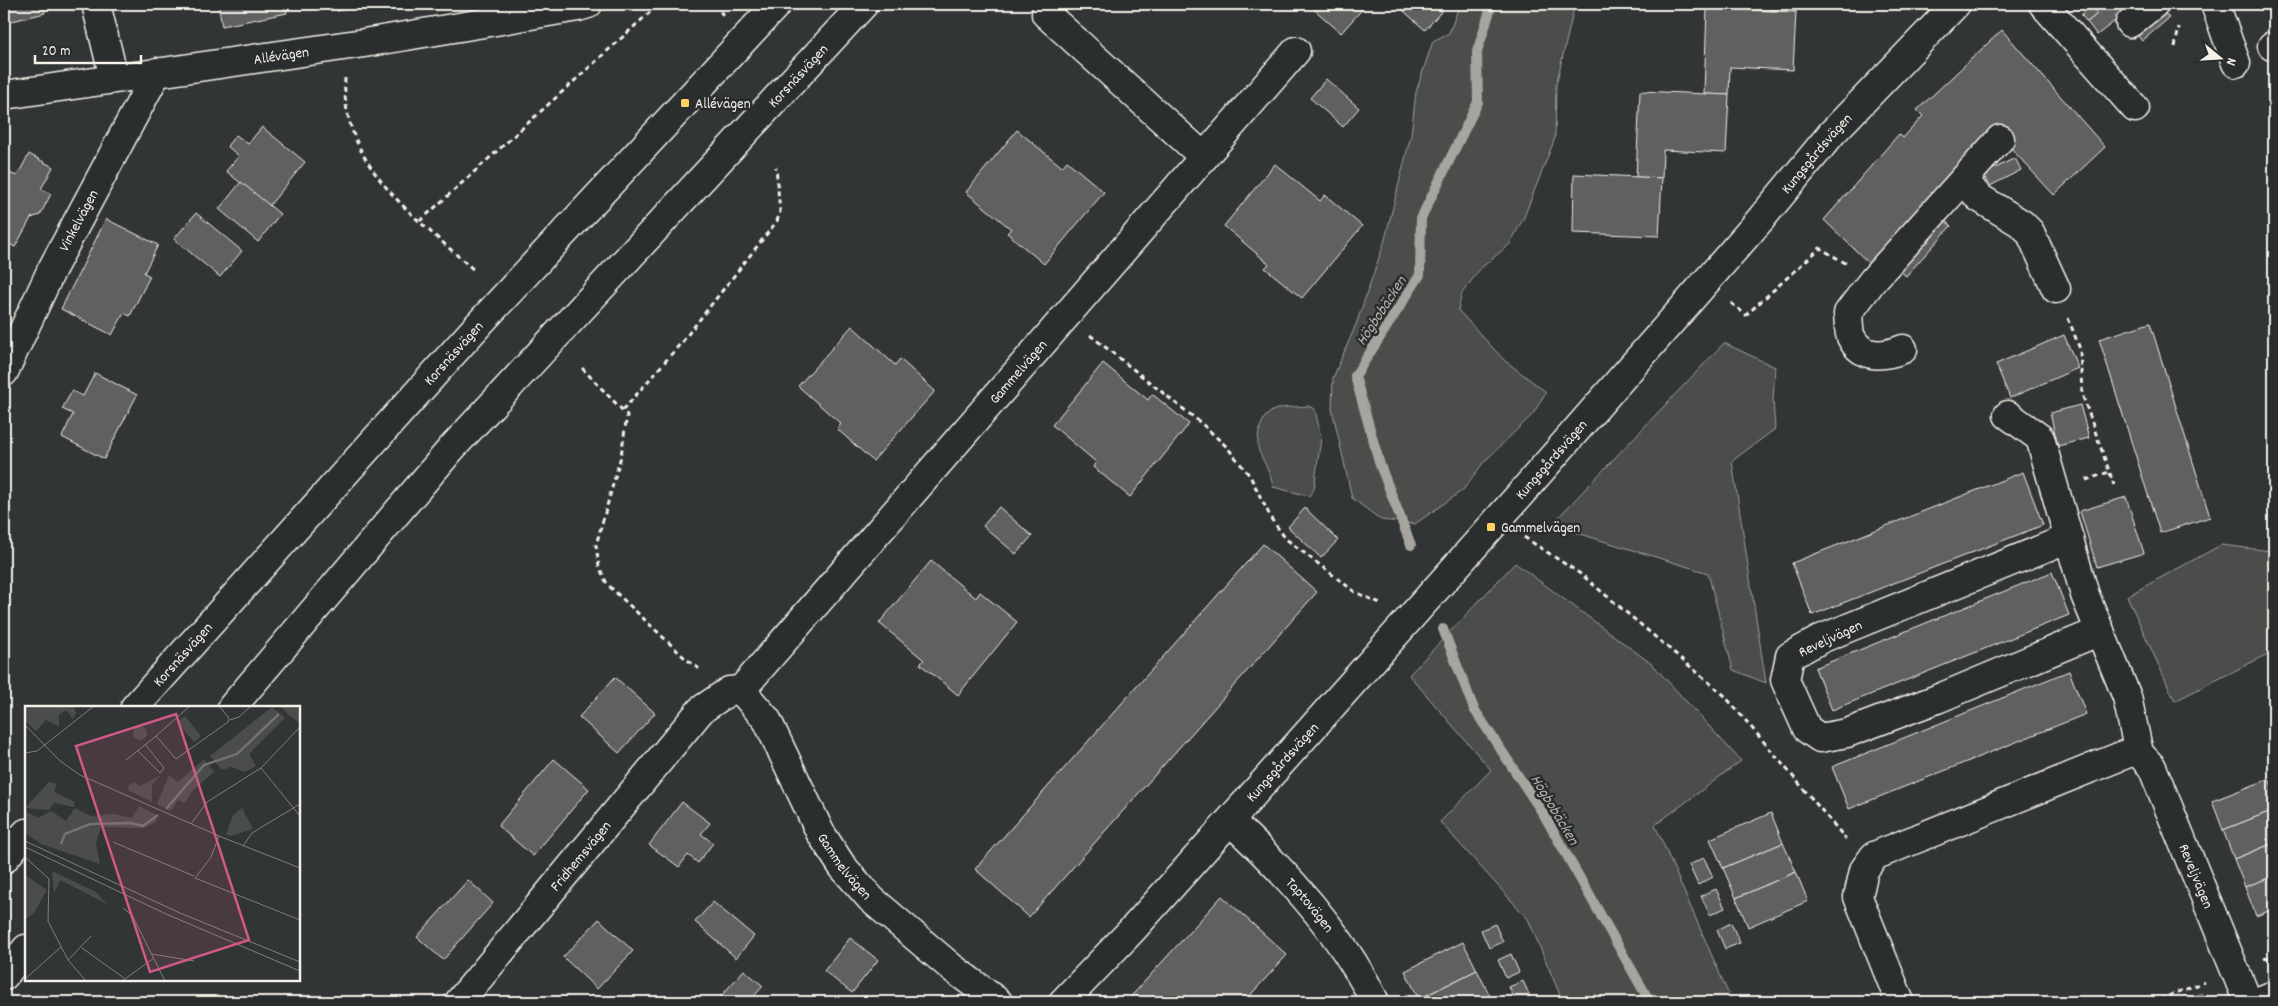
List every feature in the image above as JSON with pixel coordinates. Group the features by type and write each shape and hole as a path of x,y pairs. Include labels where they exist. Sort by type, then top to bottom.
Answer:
{"street":[{"path":"96,4 114,78"},
{"name":"Allévägen","path":"4,96 114,78 348,45 578,8 588,4"},
{"name":"Korsnäsvägen","path":"136,706 474,330 778,4"},
{"name":"Korsnäsvägen","path":"233,706 451,449 864,4"},
{"name":"Kungsgårdsvägen","path":"1063,1002 1134,928 1412,616 1760,220 1832,133 1956,4"},
{"path":"2043,4 2135,108"},
{"path":"2130,23 2154,4"},
{"path":"2215,4 2236,63"},
{"path":"1046,14 1204,157"},
{"name":"Gammelvägen","path":"701,710 735,691 1067,315 1296,51"},
{"name":"Vinkelvägen","path":"4,372 52,269 158,72"},
{"path":"1903,349 1885,355 1872,355 1857,345 1851,336 1848,313 1873,280 2000,139"},
{"path":"1964,179 1978,196 2022,224 2030,232 2056,289"},
{"name":"Reveljvägen","path":"2008,415 2040,438 2085,595 2127,697 2139,753 2152,767 2248,1002"},
{"name":"Reveljvägen","path":"2068,538 1823,638 1790,656 1785,680 1807,729 1820,738 1847,733 1928,702 2100,631"},
{"name":"Gammelvägen","path":"735,691 767,720 820,832 842,866 871,899 951,967 998,1002"},
{"name":"Fridhemsvägen","path":"460,1002 701,710"},
{"path":"1900,1002 1858,898 1864,870 1874,856 2121,755 2131,752 2139,753"},
{"name":"Taptovägen","path":"1230,821 1303,896 1350,958 1375,1002"},
{"path":"4,859 25,834"},
{"path":"4,976 25,950"},
{"path":"2256,1002 2274,995"}],"path":[{"path":"420,221 659,4"},
{"path":"715,4 723,15"},
{"path":"348,45 345,88 353,134 363,158 387,190 475,271"},
{"path":"623,410 682,342 777,221 780,212 776,167"},
{"path":"1724,297 1746,315 1820,248 1873,280"},
{"path":"1067,315 1202,422 1227,447 1250,476 1272,520 1286,539 1355,592 1412,616"},
{"path":"2080,349 2082,394 2114,485"},
{"path":"582,368 627,415 621,456 596,544 599,566 607,584 678,652 735,691"},
{"path":"1520,534 1582,575 1724,695 1850,844"}],"shaded area":[{"path":"1460,4 1575,4 1556,85 1555,138 1524,217 1510,244 1481,268 1462,293 1458,310 1504,360 1546,392 1533,414 1483,463 1463,490 1415,524 1381,520 1352,498 1332,409 1333,378 1357,322 1384,243 1411,135 1416,92 1433,41 1449,33"},
{"path":"1724,343 1775,367 1773,400 1775,429 1732,461 1766,683 1733,670 1708,573 1551,525"},
{"path":"1308,406 1315,409 1321,438 1314,489 1309,496 1273,487 1259,451 1258,443 1263,420 1272,411"},
{"path":"2221,545 2271,551 2270,571 2274,585 2274,651 2175,701 2127,596"},
{"path":"1515,563 1652,664 1741,761 1655,825 1732,1002 1563,1002 1528,919 1440,822 1491,770 1409,675"},
{"path":"2202,993 2206,1002 2178,1002"}],"building":[{"path":"4,4 43,4 45,13 4,23"},
{"path":"218,4 285,4 287,13 222,26"},
{"path":"336,4 353,4 353,8 337,11"},
{"path":"1308,4 1367,4 1341,33"},
{"path":"1396,4 1448,4 1425,30"},
{"path":"1771,4 1796,4 1796,12 1771,11"},
{"path":"2089,4 2137,4 2097,35 2087,22 2097,14"},
{"path":"2091,7 2097,14 2087,22 2081,15"},
{"path":"1707,8 1796,12 1793,70 1730,67 1729,95 1704,94"},
{"path":"2160,8 2169,18 2142,41 2133,30"},
{"path":"2002,30 2105,147 2054,195 1996,132 1874,268 1824,220 1899,134 1903,138 1923,116 1917,110"},
{"path":"1326,79 1359,108 1343,127 1310,98"},
{"path":"1640,91 1729,95 1726,153 1663,150 1662,178 1636,177"},
{"path":"262,127 305,162 269,206 226,171 239,156 227,146 236,135 248,144"},
{"path":"1017,130 1062,167 1067,161 1104,192 1044,264 1007,233 1011,229 966,192"},
{"path":"29,154 53,167 41,189 51,194 40,215 31,218 15,247 4,241 4,171 17,176"},
{"path":"2015,158 2021,170 1990,186 1984,174"},
{"path":"1275,164 1320,201 1325,195 1362,226 1302,298 1265,268 1269,264 1224,226"},
{"path":"1574,174 1662,178 1659,236 1573,233"},
{"path":"241,182 280,214 258,242 219,209"},
{"path":"196,213 242,251 220,277 174,239"},
{"path":"1942,218 1951,226 1906,276 1896,268"},
{"path":"106,219 158,245 144,273 150,276 130,316 124,313 112,335 61,309"},
{"path":"2150,323 2210,517 2160,533 2099,339"},
{"path":"852,326 895,365 900,359 935,391 873,461 837,429 841,424 798,386"},
{"path":"2064,335 2078,368 2010,398 1996,364"},
{"path":"1103,363 1148,400 1152,394 1189,424 1130,497 1093,467 1096,462 1052,425"},
{"path":"95,373 137,395 104,459 62,437 73,414 62,409 72,391 83,396"},
{"path":"2080,405 2089,438 2058,446 2050,413"},
{"path":"2023,472 2043,525 1812,615 1792,563"},
{"path":"2126,497 2144,553 2097,567 2080,511"},
{"path":"999,507 1032,536 1016,554 983,526"},
{"path":"1305,508 1338,540 1321,558 1288,527"},
{"path":"1263,544 1317,592 1029,917 975,869"},
{"path":"931,561 976,598 980,592 1017,622 958,695 920,664 924,660 879,623"},
{"path":"2052,572 2069,615 1832,710 1815,668"},
{"path":"2069,671 2086,714 1849,809 1832,767"},
{"path":"615,677 655,713 619,753 579,717"},
{"path":"554,759 589,789 533,856 498,826"},
{"path":"2269,779 2274,791 2274,810 2223,830 2212,801"},
{"path":"682,802 710,823 701,834 713,843 698,863 688,855 679,867 649,845"},
{"path":"2274,810 2274,843 2234,859 2223,830"},
{"path":"1771,813 1783,843 1723,868 1710,839"},
{"path":"1783,843 1796,872 1736,898 1723,868"},
{"path":"2274,843 2274,876 2245,887 2234,859"},
{"path":"1704,858 1713,877 1698,885 1689,865"},
{"path":"1796,872 1808,901 1748,927 1736,898"},
{"path":"2274,876 2274,909 2256,916 2245,887"},
{"path":"468,880 493,903 443,960 417,937"},
{"path":"1716,889 1725,908 1710,915 1701,896"},
{"path":"1222,896 1287,955 1244,1002 1126,1002"},
{"path":"713,902 754,936 736,958 695,922"},
{"path":"599,919 633,951 597,989 563,957"},
{"path":"1731,923 1740,943 1725,949 1717,930"},
{"path":"1495,924 1503,942 1489,948 1481,930"},
{"path":"850,938 878,960 852,993 824,971"},
{"path":"1463,942 1477,970 1419,999 1405,971"},
{"path":"1511,954 1519,972 1506,978 1498,960"},
{"path":"744,970 763,986 749,1002 716,1002"},
{"path":"1477,970 1491,998 1482,1002 1421,1002 1419,999"},
{"path":"1523,981 1531,999 1516,1002 1509,987"},
{"path":"1491,998 1493,1002 1482,1002"}],"waterway":[{"name":"Högbobäcken","path":"1411,545 1380,465 1355,376 1420,275 1421,218 1478,102 1477,52 1492,4"},
{"name":"Högbobäcken","path":"1443,629 1474,709 1544,815 1650,1002"}],"place":[{"name":"Allévägen","path":"685,103"},
{"name":"Gammelvägen","path":"1491,527"}]}
